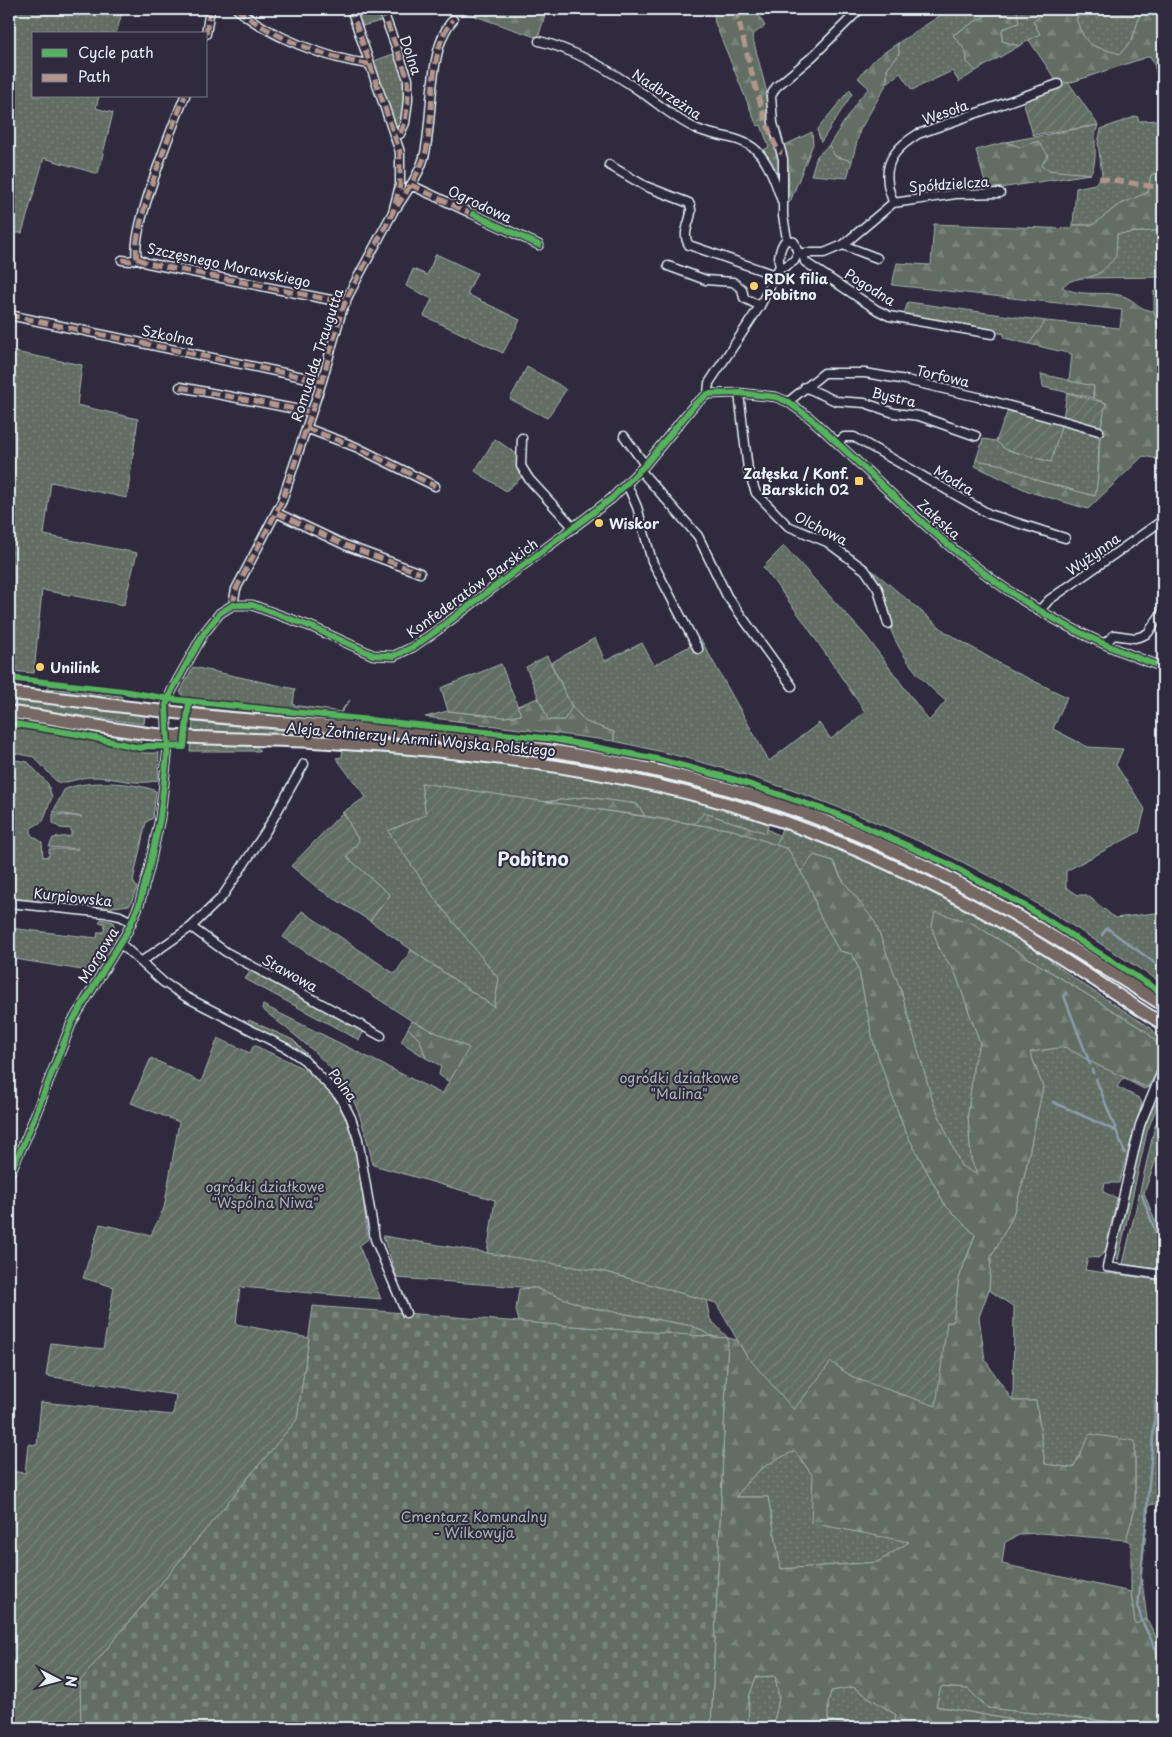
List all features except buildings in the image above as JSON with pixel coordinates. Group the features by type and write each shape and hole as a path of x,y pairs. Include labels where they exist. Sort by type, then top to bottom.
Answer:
{"main road":[{"name":"Aleja Żołnierzy I Armii Wojska Polskiego","path":"9,693 166,712 548,749 629,763 726,788 827,822 928,866 1031,921 1163,1006"},
{"name":"Aleja Żołnierzy I Armii Wojska Polskiego","path":"9,712 168,736 340,743 520,761 623,778 735,806 856,850 946,892 1017,931 1163,1024"}],"street":[{"path":"206,32 210,9"},
{"path":"237,9 258,25 326,55 369,64"},
{"name":"Romualda Traugutta","path":"233,605 236,588 277,514 312,412 346,303 393,212 401,170 401,157 351,9"},
{"name":"Dolna","path":"382,9 408,79 405,123 400,134 395,136"},
{"path":"801,254 791,264 780,266 783,243 787,239 783,204 783,159 773,123 771,96 776,87 812,57 860,9"},
{"path":"393,212 410,185 424,155 440,44 446,28 453,20"},
{"name":"Nadbrzeżna","path":"539,41 578,54 632,86 691,126 707,133 736,139 753,148 772,173 783,204"},
{"name":"Wesoła","path":"892,203 888,174 893,155 902,143 918,134 1058,84"},
{"name":"Szczęsnego Morawskiego","path":"137,258 138,240 152,186 183,98"},
{"path":"609,165 653,190 689,203 691,209 685,236 688,245 775,275"},
{"name":"Ogrodowa","path":"410,185 539,245"},
{"name":"Spółdzielcza","path":"801,254 824,253 843,245 892,203 956,194 1000,193"},
{"name":"Pogodna","path":"787,239 794,242 806,262 877,310 889,316 992,334"},
{"path":"843,245 877,258"},
{"name":"Szczęsnego Morawskiego","path":"122,260 130,261 137,258 147,263 346,303"},
{"path":"668,266 706,280 733,282 742,289 744,298 760,306"},
{"name":"Konfederatów Barskich","path":"233,605 243,603 257,606 312,627 372,655 394,656 422,642 574,528 627,484 695,404 708,394 707,388 760,306 780,266"},
{"name":"Szkolna","path":"9,315 322,381"},
{"name":"Torfowa","path":"788,402 824,373 875,374 978,397 1099,431"},
{"path":"180,387 312,412"},
{"name":"Bystra","path":"805,387 836,401 865,403 894,413 919,416 976,436"},
{"name":"Załęska","path":"708,394 739,393 770,396 788,402 837,442 959,554 1010,592 1104,644 1163,667"},
{"name":"Olchowa","path":"739,393 748,470 756,493 788,526 826,542 865,570 878,589 888,624"},
{"path":"306,428 356,447 435,486"},
{"path":"624,436 643,467 698,536 727,596 792,686"},
{"name":"Modra","path":"837,442 844,437 854,437 989,514 1065,538"},
{"path":"522,438 521,466 529,479 574,528"},
{"path":"627,484 638,508 652,561 698,649"},
{"path":"277,514 420,573"},
{"name":"Wyżynna","path":"1040,610 1049,600 1163,520"},
{"path":"168,736 166,712 172,690 204,633 220,613 233,605"},
{"path":"1104,644 1114,635 1135,638 1148,633 1163,612"},
{"name":"Morgowa","path":"9,1175 28,1136 72,1022 132,922 144,889 161,806 168,736"},
{"path":"142,961 191,927 224,894 266,831 304,764"},
{"name":"Kurpiowska","path":"9,903 106,913 120,916 132,922"},
{"name":"Stawowa","path":"191,927 226,952 381,1036"},
{"name":"Polna","path":"120,943 163,982 186,997 254,1034 288,1049 304,1060 341,1098 351,1118 358,1139 375,1239 406,1313"},
{"path":"1163,1070 1140,1125 1107,1267 1163,1275"}],"green space":[{"path":"9,9 123,9 117,32 32,32 32,98 98,98 96,108 113,113 98,174 44,158 22,233 9,233"},
{"path":"353,9 381,9 384,20 359,27"},
{"path":"452,9 547,9 538,38 469,14 458,16 449,22 452,16"},
{"path":"713,9 755,9 765,26 752,35 767,93 767,118 780,153 782,197 760,152 769,147 761,125 757,126 715,23"},
{"path":"950,9 996,9 953,35 966,51 967,62 976,71 959,82 952,71 912,90 900,73 887,83 887,68 899,54 898,43"},
{"path":"996,9 1013,9 1017,11 1019,23 1002,29 1002,41 1019,46 976,71 967,62 966,51 953,35"},
{"path":"1013,9 1051,9 1033,21 1040,34 1019,46 1002,41 1002,29 1018,23 1017,12"},
{"path":"1051,9 1080,9 1082,11 1076,19 1087,41 1096,47 1120,54 1132,40 1142,9 1163,9 1163,92 1150,56 1069,83 1057,82 1029,40 1040,34 1033,21"},
{"path":"1080,9 1142,9 1132,40 1120,54 1096,47 1087,41 1076,19 1082,11"},
{"path":"898,43 899,54 887,68 887,83 860,130 852,161 835,156 829,145 859,99 869,88 858,78 876,58"},
{"path":"396,53 407,80 402,127 396,133 371,62"},
{"path":"1063,82 1069,83 1098,125 1033,135 1023,101 1060,88"},
{"path":"850,89 852,94 821,142 817,130"},
{"path":"1137,116 1139,121 1163,120 1163,171 1151,175 1148,192 1117,206 1093,225 1073,225 1076,188 1095,184 1102,175 1098,143 1101,129"},
{"path":"1098,125 1095,137 1095,157 1090,174 1056,172 1046,169 1019,148 1006,142"},
{"path":"812,132 813,144 790,202 786,204 789,182 783,146"},
{"path":"1038,141 1048,155 1041,166 1048,170 1090,174 987,190 976,150 1006,142 1020,147"},
{"path":"829,145 835,156 852,161 847,178 811,175 817,156"},
{"path":"1163,171 1163,230 1117,234 1116,256 1103,270 1089,277 1071,281 1062,287 1077,292 1123,296 1144,309 1154,311 1160,336 1163,337 1163,460 1143,456 1088,509 1030,492 975,466 976,460 1003,465 1039,481 1095,496 1101,426 1106,403 1093,398 1094,386 1069,381 1072,354 1029,344 1046,321 1120,328 1122,310 892,285 897,263 931,265 934,224 1072,229 1073,225 1093,225 1117,206 1148,192 1151,175"},
{"path":"1163,230 1163,277 1086,278 1100,273 1117,234"},
{"path":"436,254 477,273 467,294 520,320 503,353 424,316 432,299 406,286 413,269 427,275"},
{"path":"1154,291 1163,291 1163,337 1160,336 1154,311"},
{"path":"908,302 1046,321 1029,344 1004,338 1004,334 904,314"},
{"path":"9,351 82,365 77,405 138,419 127,498 51,482 44,535 137,553 124,605 42,590 34,673 9,671 9,476 14,414 9,413"},
{"path":"527,367 566,390 547,418 510,399"},
{"path":"1041,374 1094,386 1093,398 1043,387"},
{"path":"1067,393 1106,403 1101,427 1063,418"},
{"path":"1009,408 1062,423 1051,462 1005,449 996,441"},
{"path":"1062,423 1100,434 1095,496 1039,481 1002,465 976,460 983,439 996,441 1005,449 1050,462"},
{"path":"495,439 518,455 522,477 506,491 475,471"},
{"path":"784,546 866,636 929,721 946,701 912,667 899,647 889,625 872,570 947,633 1009,669 1067,697 1053,729 1088,747 1123,749 1116,765 1145,809 1139,832 1066,871 1066,887 1078,895 1087,895 1115,918 1163,912 1163,980 1159,981 998,881 888,827 753,777 614,741 614,732 586,722 572,707 551,663 595,638 605,661 642,643 654,665 701,640 769,761 819,723 831,739 865,712 802,619 763,567"},
{"path":"547,656 572,707 564,720 548,720 526,667"},
{"path":"501,664 521,715 504,717 448,711 441,688"},
{"path":"193,667 295,689 293,705 340,712 350,700 341,713 184,697 180,692"},
{"path":"47,688 121,696 123,700 46,691"},
{"path":"9,698 145,714 144,724 9,706"},
{"path":"538,698 549,720 564,720 572,707 586,722 614,732 614,741 425,717 448,711 504,717 521,715 517,706"},
{"path":"195,703 336,717 335,721 194,708"},
{"path":"9,718 141,739 140,747 75,733 9,722"},
{"path":"346,718 519,736 622,753 712,775 801,804 887,838 960,872 1046,921 1159,992 1163,991 1163,998 1134,983 1047,925 968,881 853,827 775,798 696,774 616,755 515,739 345,722"},
{"path":"193,722 277,730 335,732 334,737 192,732"},
{"path":"9,726 75,737 144,753 159,753 158,780 133,782 91,777 57,782 34,757 9,752"},
{"path":"344,733 477,746 576,759 684,782 758,804 831,830 935,875 996,908 1085,962 1144,1000 1073,955 977,902 702,792 344,738"},
{"path":"191,742 255,745 260,751 190,751"},
{"path":"343,749 505,765 585,776 665,793 769,823 766,833 704,813 694,824 645,816 637,804 586,797 545,802 421,783 426,815 388,831 435,899 499,979 494,1007 370,921 390,895 347,857 359,841 343,812 366,797 336,758 342,757"},
{"path":"9,759 28,762 48,784 52,797 43,821 31,828 31,835 42,842 43,857 49,856 49,849 78,849 49,847 53,838 71,836 71,829 60,828 53,823 53,814 82,817 53,812 64,790 84,784 110,783 156,791 153,818 146,822 133,881 137,888 130,905 112,907 112,909 9,898"},
{"name":"ogródki działkowe \"Malina\"","path":"421,783 733,830 788,849 812,892 818,912 839,951 852,954 858,967 874,1045 904,1129 945,1205 975,1235 959,1278 953,1322 947,1322 936,1406 854,1378 831,1362 794,1410 746,1355 716,1303 606,1272 487,1253 495,1200 373,1165 359,1114 344,1085 312,1049 262,1009 263,1005 442,1094 469,1048 412,1021 283,937 302,911 395,974 411,950 494,1007 499,979 435,899 388,831 426,815"},
{"path":"586,797 637,804 645,816 545,802"},
{"path":"343,812 359,841 347,857 390,895 370,921 319,889 291,866"},
{"path":"704,813 766,833 767,829 780,836 776,845 733,830 694,824"},
{"path":"782,828 864,860 977,915 1025,942 1078,981 1151,1028 1161,1042 1162,1057 1150,1087 1144,1089 1123,1078 1117,1087 1139,1098 1142,1103 1119,1183 1105,1183 1103,1192 1117,1198 1105,1252 1098,1258 1088,1257 1085,1270 1163,1281 1161,1373 1163,1373 1163,1503 1149,1505 1141,1573 1147,1619 1135,1625 1131,1592 1131,1543 1126,1540 1135,1508 1135,1442 1073,1468 1045,1464 1036,1401 1013,1401 1014,1307 989,1290 991,1257 1012,1218 1023,1182 1043,1087 1030,1052 1065,1047 1142,1086 1149,1084 1156,1070 1159,1061 1159,1045 1147,1032 972,923 935,913 939,949 955,972 980,1043 974,1061 968,1114 971,1160 978,1176 961,1166 933,1102 901,991 833,861 814,855 801,872 788,849 776,845"},
{"path":"814,855 833,861 841,878 875,922 901,991 933,1102 961,1166 978,1175 971,1160 968,1114 974,1061 980,1043 955,972 939,949 932,927 935,912 972,923 1147,1032 1160,1047 1158,1069 1150,1084 1146,1087 1097,1065 1065,1047 1030,1052 1043,1087 1023,1182 1012,1218 991,1257 989,1290 979,1317 985,1360 1013,1401 1036,1401 1045,1464 1073,1468 1090,1434 1135,1441 1135,1508 1126,1540 1040,1533 1021,1534 1005,1542 1002,1564 1131,1592 1135,1624 1147,1619 1163,1651 1163,1725 1160,1727 988,1708 968,1689 941,1687 936,1706 1023,1722 1033,1728 893,1728 896,1715 853,1687 831,1691 828,1703 828,1720 846,1724 887,1728 776,1728 774,1722 779,1698 775,1676 756,1677 749,1697 748,1728 711,1728 728,1338 737,1340 746,1355 831,1362 854,1378 947,1322 953,1322 959,1278 975,1235 945,1205 904,1129 874,1045 858,967 852,954 839,951 818,912 812,892 801,872","holes":["795,1451 813,1476 811,1523 909,1542 878,1562 781,1569 768,1497 736,1497 755,1474 776,1460"]},
{"path":"101,919 113,922 117,934 94,972 9,958 9,928 97,938 98,932 104,932 105,923 99,923"},
{"path":"252,969 365,1029 359,1040 245,979"},
{"path":"249,1020 293,1040 308,1055 246,1025"},
{"path":"412,1021 470,1048 449,1082 439,1075 441,1066 426,1058 420,1040 408,1028"},
{"path":"408,1028 420,1040 426,1058 401,1042"},
{"name":"ogródki działkowe \"Wspólna Niwa\"","path":"218,1038 250,1053 254,1045 295,1064 308,1072 325,1087 339,1105 355,1148 359,1171 368,1239 359,1246 381,1299 240,1287 236,1324 309,1338 297,1419 80,1681 81,1728 9,1728 9,1471 25,1473 28,1444 37,1445 41,1402 173,1415 176,1395 46,1376 51,1343 103,1349 114,1287 83,1278 100,1224 151,1235 164,1208 179,1122 131,1103 151,1058 201,1082"},
{"path":"1159,1101 1147,1132 1118,1260 1115,1251 1139,1146 1152,1109"},
{"path":"1163,1107 1163,1140 1144,1193 1163,1241 1163,1270 1123,1264 1155,1126"},
{"path":"383,1236 606,1272 706,1300 710,1319 728,1338 714,1337 692,1326 587,1307 535,1288 397,1278"},
{"path":"535,1288 587,1307 692,1326 714,1337 519,1322 516,1310 519,1289"},
{"name":"Cmentarz Komunalny - Wilkowyja","path":"313,1306 728,1338 711,1728 81,1728 80,1681 297,1419"},
{"path":"795,1451 813,1476 910,1542 878,1562 781,1569 768,1497 736,1497 755,1474 776,1460"},
{"path":"775,1676 779,1698 774,1722 776,1728 748,1728 749,1697 756,1677"},
{"path":"853,1687 896,1715 893,1728 846,1724 828,1720 828,1703 831,1691"},
{"path":"941,1687 968,1689 988,1708 1160,1727 1163,1725 1163,1728 1033,1728 1022,1722 936,1706"}],"waterway":[{"path":"1102,935 1107,928 1163,969"},
{"path":"1066,993 1064,996 1090,1064"},
{"path":"1096,1079 1125,1153"},
{"path":"1053,1102 1116,1131"},
{"path":"1142,1195 1163,1252"},
{"path":"1146,1520 1163,1316"},
{"path":"1141,1573 1146,1524"},
{"path":"1141,1578 1138,1607 1142,1621 1163,1664"}],"marked path":[{"path":"206,32 210,9"},
{"path":"237,9 265,28 299,45 335,57 369,64"},
{"path":"233,605 236,589 282,501 322,381 342,310 393,212 400,185 400,152 351,9"},
{"path":"382,9 408,79 405,123 400,134 395,136"},
{"path":"736,9 763,111 776,146 782,153"},
{"path":"397,206 423,162 428,140 435,65 445,32 453,20"},
{"path":"137,258 140,226 146,203 184,98"},
{"path":"1099,178 1163,188"},
{"path":"411,185 476,216"},
{"path":"137,258 147,263 346,303"},
{"path":"122,260 130,261 137,258"},
{"path":"9,315 322,381"},
{"path":"180,387 311,412"},
{"path":"306,428 356,447 435,486"},
{"path":"277,513 345,545 420,573"}],"cycle path":[{"path":"473,214 539,245"},
{"path":"9,1175 27,1136 72,1022 127,932 139,905 160,818 168,747 166,705 172,690 204,633 220,613 233,605 252,605 312,627 373,655 394,656 413,647 436,631 611,499 645,465 695,404 708,394 739,393 776,397 788,402 809,417 933,532 997,583 1065,625 1113,648 1163,667"},
{"path":"9,678 123,691 169,699 553,739 657,759 736,780 834,813 946,863 1025,906 1159,991 1163,990"},
{"path":"9,723 77,734 140,748 148,746 184,747 189,701"}],"place":[{"name":"RDK filia Pobitno","path":"754,286"},
{"name":"Załęska / Konf. Barskich 02","path":"859,481"},
{"name":"Wiskor","path":"599,523"},
{"name":"Unilink","path":"40,667"}],"district":[{"name":"Pobitno","path":"533,858"}]}
